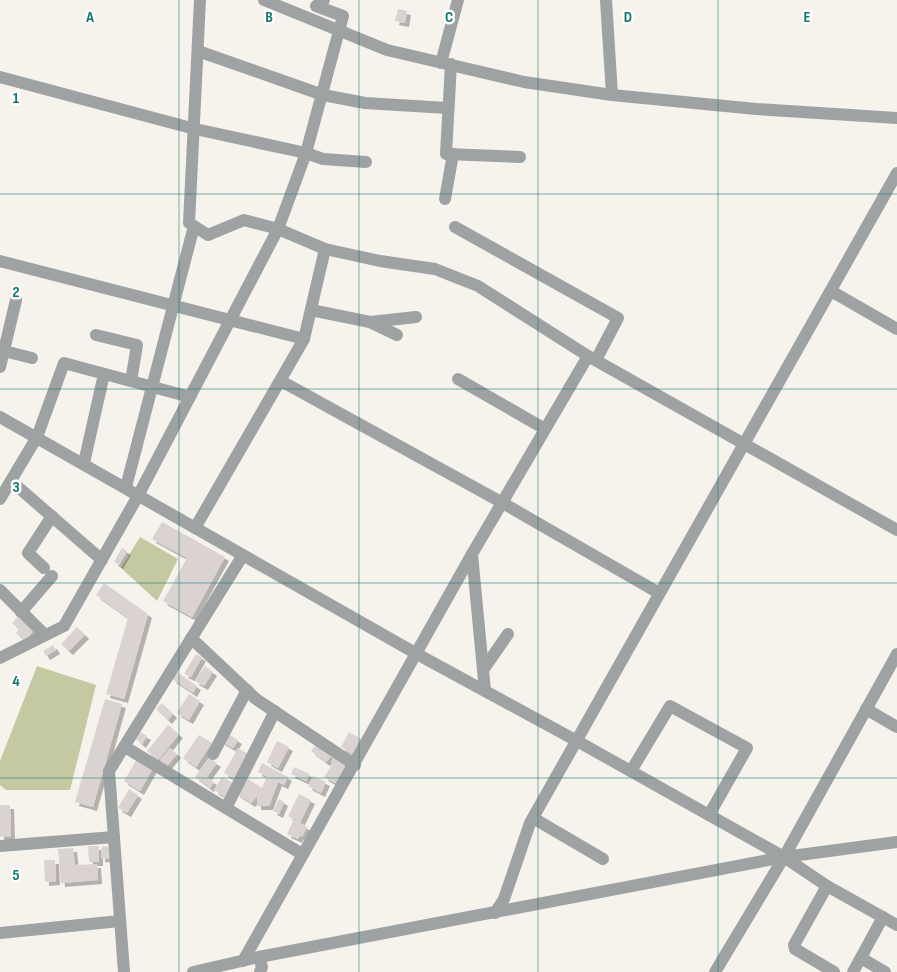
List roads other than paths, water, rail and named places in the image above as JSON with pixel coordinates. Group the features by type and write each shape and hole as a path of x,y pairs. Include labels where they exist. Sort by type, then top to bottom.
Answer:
{"street":[{"path":"200,0 189,224 208,235 244,220 278,229 325,250 380,262 434,269 478,286 592,358 897,530"},
{"path":"264,0 387,50 524,82 612,95 756,109 897,118"},
{"path":"0,658 64,626 139,494 278,229 306,153 344,16 316,6 324,0"},
{"path":"458,0 446,64 446,154 520,157"},
{"path":"606,0 612,95"},
{"path":"198,50 323,95 365,103 447,108"},
{"path":"0,77 194,128 306,153 323,159 366,162"},
{"path":"445,199 453,154"},
{"path":"495,913 504,899 533,818 897,173"},
{"path":"126,487 194,226"},
{"path":"243,961 502,502 545,429 618,318 455,227"},
{"path":"195,528 304,339 325,250"},
{"path":"0,260 304,339"},
{"path":"831,292 897,329"},
{"path":"0,367 3,346 16,300"},
{"path":"311,310 370,322 397,335"},
{"path":"370,322 416,317"},
{"path":"96,335 137,345 130,381"},
{"path":"3,346 32,358"},
{"path":"0,498 37,437 64,363 190,397"},
{"path":"84,463 104,374"},
{"path":"458,379 545,429"},
{"path":"281,381 502,502 659,593"},
{"path":"0,416 417,654 784,857 827,886 897,924"},
{"path":"11,481 102,560"},
{"path":"21,612 48,572 28,553 52,516"},
{"path":"472,554 485,691"},
{"path":"124,972 109,771 243,555"},
{"path":"0,590 45,635"},
{"path":"483,670 508,634"},
{"path":"191,638 247,690 355,765"},
{"path":"715,972 784,857 897,654"},
{"path":"213,754 247,690"},
{"path":"631,771 670,706 748,748 709,815"},
{"path":"866,710 897,727"},
{"path":"226,808 275,711"},
{"path":"125,747 302,854"},
{"path":"533,818 603,859"},
{"path":"0,846 114,837"},
{"path":"193,972 259,957 784,857 897,842"},
{"path":"827,886 794,945 795,949 834,972"},
{"path":"853,972 884,917"},
{"path":"0,933 120,921"},
{"path":"259,957 262,967 260,972"},
{"path":"861,958 885,972"}]}
